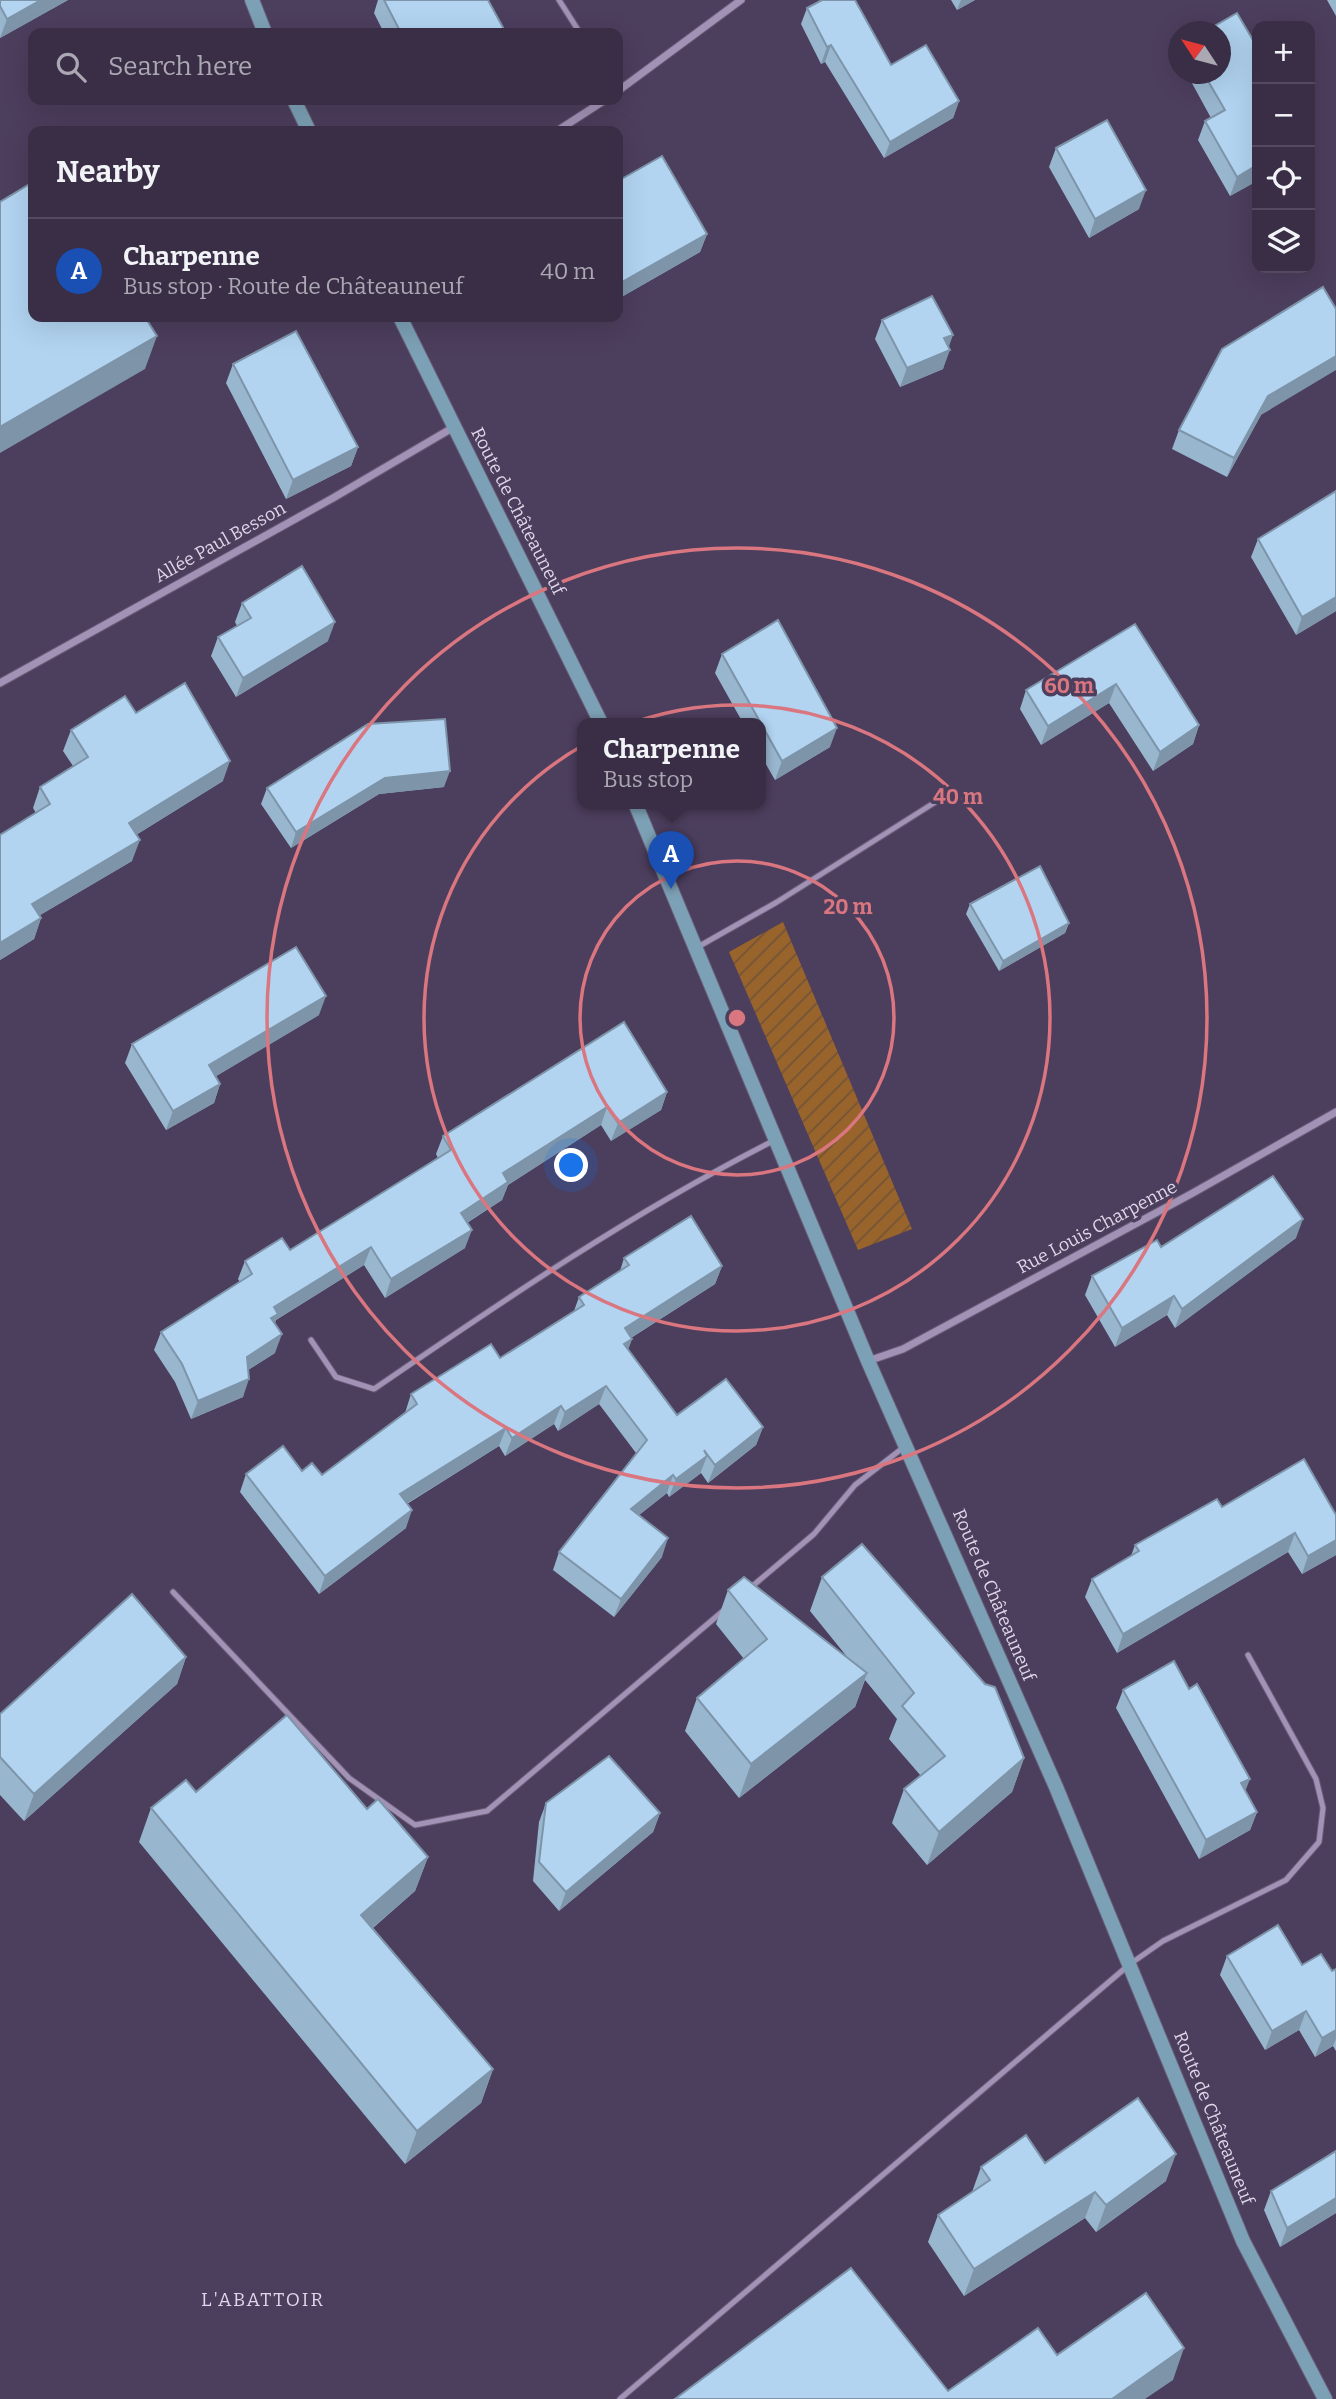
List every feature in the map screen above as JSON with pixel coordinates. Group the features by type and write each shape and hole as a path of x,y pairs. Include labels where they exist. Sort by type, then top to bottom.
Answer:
{"main road":[{"path":"252,0 263,28"},
{"path":"297,105 307,126"},
{"name":"Route de Châteauneuf","path":"402,322 599,718"},
{"name":"Route de Châteauneuf","path":"638,809 868,1361 1130,1964 1243,2241 1325,2399"}],"street":[{"path":"623,87 741,0"},
{"path":"565,126 597,105"},
{"name":"Allée Paul Besson","path":"0,683 333,498 454,426"},
{"name":"Rue Louis Charpenne","path":"868,1361 903,1349 1191,1194 1336,1112"}],"lane":[{"path":"559,0 577,28"},
{"path":"696,948 777,902 937,801"},
{"path":"311,1340 335,1377 373,1389 539,1276 697,1180 776,1140"},
{"path":"747,1590 814,1534 856,1485 906,1445"},
{"path":"173,1592 349,1778 415,1825 487,1811 727,1608"},
{"path":"620,2399 1130,1964 1163,1941 1286,1880 1319,1842 1323,1808 1316,1779 1248,1655"}],"shaded area":[{"path":"783,922 912,1229 858,1250 729,952"}],"building":[{"path":"0,0 41,0 7,19"},
{"path":"384,0 488,0 503,28 398,28"},
{"path":"822,0 855,0 891,65 926,45 959,101 890,142 831,45 827,47 807,8"},
{"path":"1237,13 1252,38 1252,168 1237,177 1205,121 1225,110 1210,84 1231,84 1231,21 1223,21"},
{"path":"1107,120 1146,190 1095,219 1056,148"},
{"path":"662,156 707,234 623,281 623,178"},
{"path":"28,185 28,322 148,322 157,336 0,427 0,202"},
{"path":"1323,287 1336,309 1336,356 1268,396 1234,458 1179,430 1222,349"},
{"path":"932,296 953,335 944,338 950,350 907,368 882,320"},
{"path":"296,331 358,447 293,480 233,364"},
{"path":"1336,491 1336,597 1302,617 1258,539"},
{"path":"302,566 335,622 243,678 218,637 251,618 242,603"},
{"path":"778,620 837,728 782,761 766,732 766,718 758,718 722,654"},
{"path":"1135,624 1199,725 1160,752 1116,684 1048,726 1026,690"},
{"path":"185,683 230,761 129,823 140,840 32,904 41,918 0,943 0,835 50,804 40,787 88,757 71,730 125,696 136,713"},
{"path":"445,719 450,771 385,778 296,832 267,788 368,724"},
{"path":"1040,866 1069,923 1003,961 970,904"},
{"path":"296,947 326,996 209,1065 220,1084 173,1111 132,1044"},
{"path":"624,1022 667,1092 618,1123 607,1107 503,1173 508,1182 461,1213 472,1230 391,1279 371,1247 274,1307 278,1314 271,1318 282,1334 247,1357 249,1379 198,1401 182,1364 161,1332 252,1274 245,1261 282,1238 290,1250 451,1150 443,1136"},
{"path":"1273,1176 1303,1219 1182,1309 1174,1296 1122,1328 1092,1276 1157,1240 1161,1247"},
{"path":"691,1216 722,1266 625,1328 632,1339 624,1344 677,1415 726,1379 763,1427 715,1465 704,1450 707,1456 676,1479 673,1475 631,1509 668,1538 621,1599 559,1552 647,1440 606,1386 565,1412 561,1406 512,1438 506,1428 400,1494 412,1510 325,1576 246,1474 283,1446 302,1471 312,1463 322,1475 417,1404 411,1394 491,1344 500,1358 584,1305 579,1297 629,1265 624,1258"},
{"path":"1304,1459 1336,1515 1336,1540 1308,1556 1295,1533 1123,1634 1092,1579 1139,1551 1135,1545 1217,1499 1222,1507"},
{"path":"862,1544 985,1684 995,1687 1024,1758 939,1832 904,1789 945,1756 902,1706 914,1693 822,1577"},
{"path":"744,1577 867,1673 751,1764 697,1698 767,1639 728,1590"},
{"path":"132,1594 186,1657 34,1794 0,1757 0,1714"},
{"path":"1174,1661 1189,1689 1197,1684 1250,1779 1241,1783 1257,1812 1206,1840 1123,1690"},
{"path":"287,1715 367,1809 378,1799 428,1857 361,1915 493,2069 417,2131 151,1808 186,1780 196,1792"},
{"path":"609,1756 660,1813 566,1892 539,1862 546,1803"},
{"path":"1278,1925 1302,1965 1321,1954 1332,1971 1336,1969 1336,2030 1322,2038 1306,2011 1272,2031 1227,1956"},
{"path":"1138,2098 1176,2154 1106,2205 1095,2192 974,2269 938,2215 990,2180 981,2167 1026,2135 1045,2163"},
{"path":"1336,2151 1336,2198 1287,2228 1271,2191"},
{"path":"851,2268 948,2391 1038,2328 1057,2355 1146,2293 1184,2348 1112,2399 675,2399"}],"place":[{"name":"Charpenne","path":"671,889"}],"district":[{"name":"L'ABATTOIR","path":"263,2299"}]}
